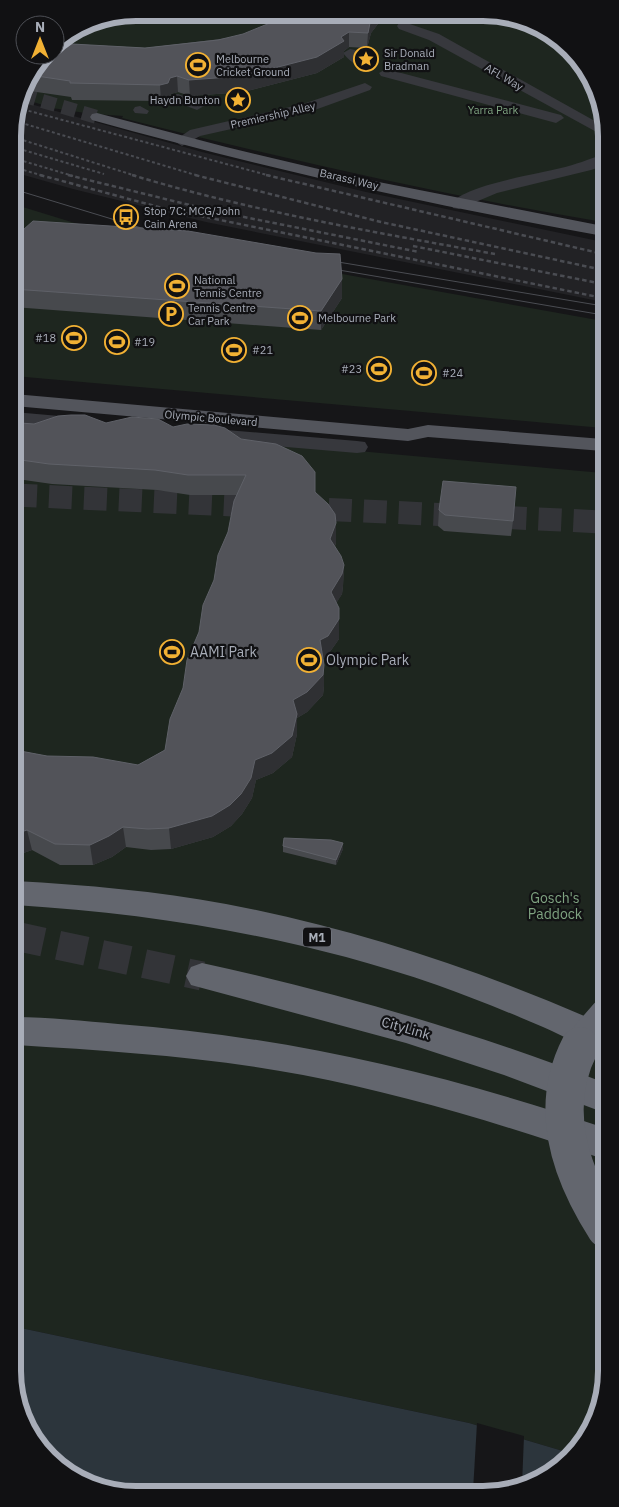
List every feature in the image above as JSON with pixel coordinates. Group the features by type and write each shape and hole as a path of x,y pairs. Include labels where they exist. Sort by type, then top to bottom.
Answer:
{"highway":[{"name":"M1","path":"21,893 92,898 170,907 314,936 490,991 552,1015 598,1037"},
{"name":"CityLink","path":"202,976 360,1016 470,1047 529,1066 598,1095"},
{"path":"598,1021 581,1041 572,1059 563,1100 563,1124 574,1172 584,1195 598,1217"},
{"path":"21,1031 172,1042 326,1065 412,1084 598,1141"}],"main road":[{"name":"Barassi Way","path":"97,118 182,142 459,204 598,230"},
{"name":"Olympic Boulevard","path":"21,401 408,435 428,431 598,445"},
{"name":"Olympic Boulevard","path":"408,435 427,443 598,459"}],"street":[{"name":"AFL Way","path":"404,26 434,37 597,129"},
{"path":"369,67 598,130"},
{"name":"Premiership Alley","path":"182,142 195,133 307,108 365,87"},
{"path":"178,98 207,104"},
{"path":"459,204 474,194 557,176 584,169 598,162"},
{"path":"21,419 357,447"}],"shaded area":[{"path":"26,103 202,152 366,192 598,241 598,301 206,222 21,174 21,129"},
{"path":"21,1328 469,1423 564,1451 547,1466 527,1477 497,1485 129,1486 114,1484 99,1480 72,1466 55,1452 37,1428 30,1415 22,1385"}],"green space":[{"name":"Yarra Park","path":"137,21 482,21 505,23 533,33 558,50 578,72 589,92 597,122 598,221 361,175 122,118 123,116 94,114 93,109 90,110 92,114 52,108 27,100 33,86 46,65 65,65 66,45 86,33 107,25"},
{"name":"Melbourne Park","path":"21,206 104,232 114,226 125,229 130,227 259,259 598,320 598,428 21,377"},
{"name":"Gosch's Paddock","path":"21,421 598,473 598,1378 596,1393 592,1408 582,1428 564,1451 469,1423 21,1328"}],"pier":[{"path":"477,1423 524,1436 522,1479 497,1485 473,1486"}],"building":[{"path":"272,21 370,21 368,33 349,32 341,37 344,41 317,57 243,76 189,80 177,76 170,78 168,83 160,85 70,83 70,81 39,76 46,65 65,65 65,46 69,43 145,48 218,40 243,34"},
{"name":"National Tennis Centre","path":"33,221 188,231 316,253 340,254 342,279 321,311 21,290 21,232"},
{"path":"85,415 106,423 132,417 158,419 173,427 187,424 214,425 225,428 241,439 276,444 302,456 315,472 315,492 328,504 335,514 336,523 330,539 341,556 344,565 342,574 331,592 339,608 339,619 328,636 320,640 324,665 323,675 307,692 293,700 297,714 292,736 272,753 255,760 251,778 241,794 230,805 212,816 169,828 123,827 90,845 55,844 27,830 21,832 21,751 47,756 93,757 138,765 165,750 170,719 183,688 187,660 199,632 203,605 214,580 218,555 228,532 234,501 246,475 188,475 155,470 49,464 21,460 21,423 34,424 58,416"},
{"path":"443,481 516,487 513,521 445,515 439,510"},
{"path":"284,838 331,840 343,843 336,860 283,846"}],"tunnel":[{"path":"28,97 97,117"},
{"path":"21,495 598,522"},
{"path":"21,937 202,976"}],"tram line":[{"path":"21,191 158,233"},
{"path":"150,223 196,234"},
{"path":"326,260 598,305"},
{"path":"327,268 598,314"}],"railway":[{"path":"24,110 271,176"},
{"path":"22,123 199,176"},
{"path":"21,140 136,176"},
{"path":"21,149 104,174"},
{"path":"21,160 73,176"},
{"path":"21,169 44,176"},
{"path":"40,175 166,209 598,297"},
{"path":"68,175 214,211 419,252"},
{"path":"132,175 267,210 495,254"},
{"path":"195,175 381,222 598,269"},
{"path":"266,175 598,253"},
{"path":"413,246 598,283"}],"place":[{"name":"Sir Donald Bradman","path":"366,59"},
{"name":"Melbourne Cricket Ground","path":"198,65"},
{"name":"Haydn Bunton","path":"238,100"},
{"name":"Stop 7C: MCG/John Cain Arena","path":"126,217"},
{"name":"National Tennis Centre","path":"177,286"},
{"name":"Tennis Centre Car Park","path":"171,314"},
{"name":"Melbourne Park","path":"300,318"},
{"name":"#18","path":"74,338"},
{"name":"#19","path":"117,342"},
{"name":"#21","path":"234,350"},
{"name":"#23","path":"379,369"},
{"name":"#24","path":"424,373"},
{"name":"AAMI Park","path":"172,652"},
{"name":"Olympic Park","path":"309,660"}]}
